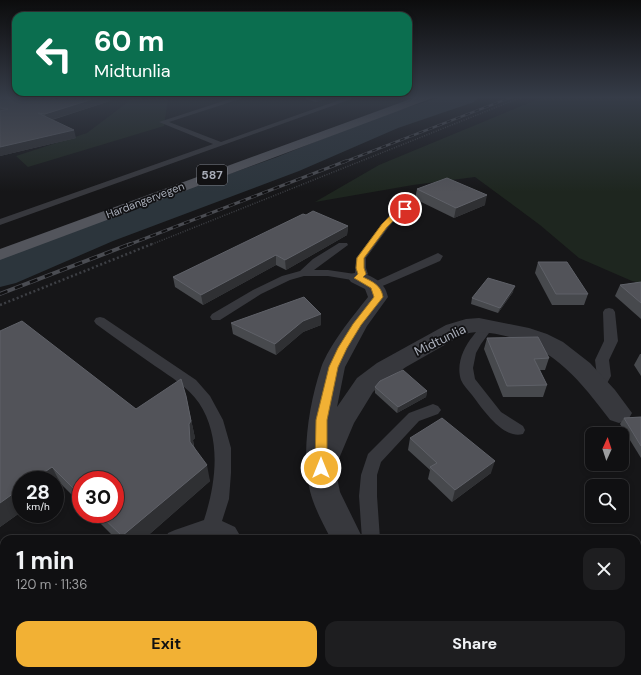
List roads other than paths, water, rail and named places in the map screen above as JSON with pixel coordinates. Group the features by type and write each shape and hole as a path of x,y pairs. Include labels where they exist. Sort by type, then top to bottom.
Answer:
{"main road":[{"name":"Hardangervegen","path":"0,255 339,128"}],"street":[{"path":"345,535 325,492 321,468 321,420 333,367 358,324 378,297 378,290 366,282"},
{"name":"Midtunlia","path":"321,468 333,436 349,408 366,384 387,367 447,334 466,326 477,324 488,326"},
{"path":"488,326 532,336 553,345 570,357 596,384 619,413"}],"lane":[{"path":"179,128 220,144"},
{"path":"0,222 264,128"},
{"path":"366,282 360,268 361,258 396,213 416,204"},
{"path":"304,273 317,261 343,245"},
{"path":"216,317 273,283 304,273 328,273 366,282 436,259 438,256"},
{"path":"596,384 600,383 604,376 602,360 611,342 609,312"},
{"path":"100,321 191,384 205,400 215,420 223,448 223,473 220,499 211,528"},
{"name":"Midtunlia","path":"488,326 475,342 469,353 466,368 468,380 496,416 517,430"},
{"path":"371,535 368,496 369,475 374,459 414,417 433,410"},
{"path":"182,535 211,528 223,529 232,535"}],"waterway":[{"path":"0,274 99,233 288,164 373,128"}],"railway":[{"path":"344,162 431,128"},
{"path":"128,245 346,161"},
{"path":"0,294 130,244"}]}
